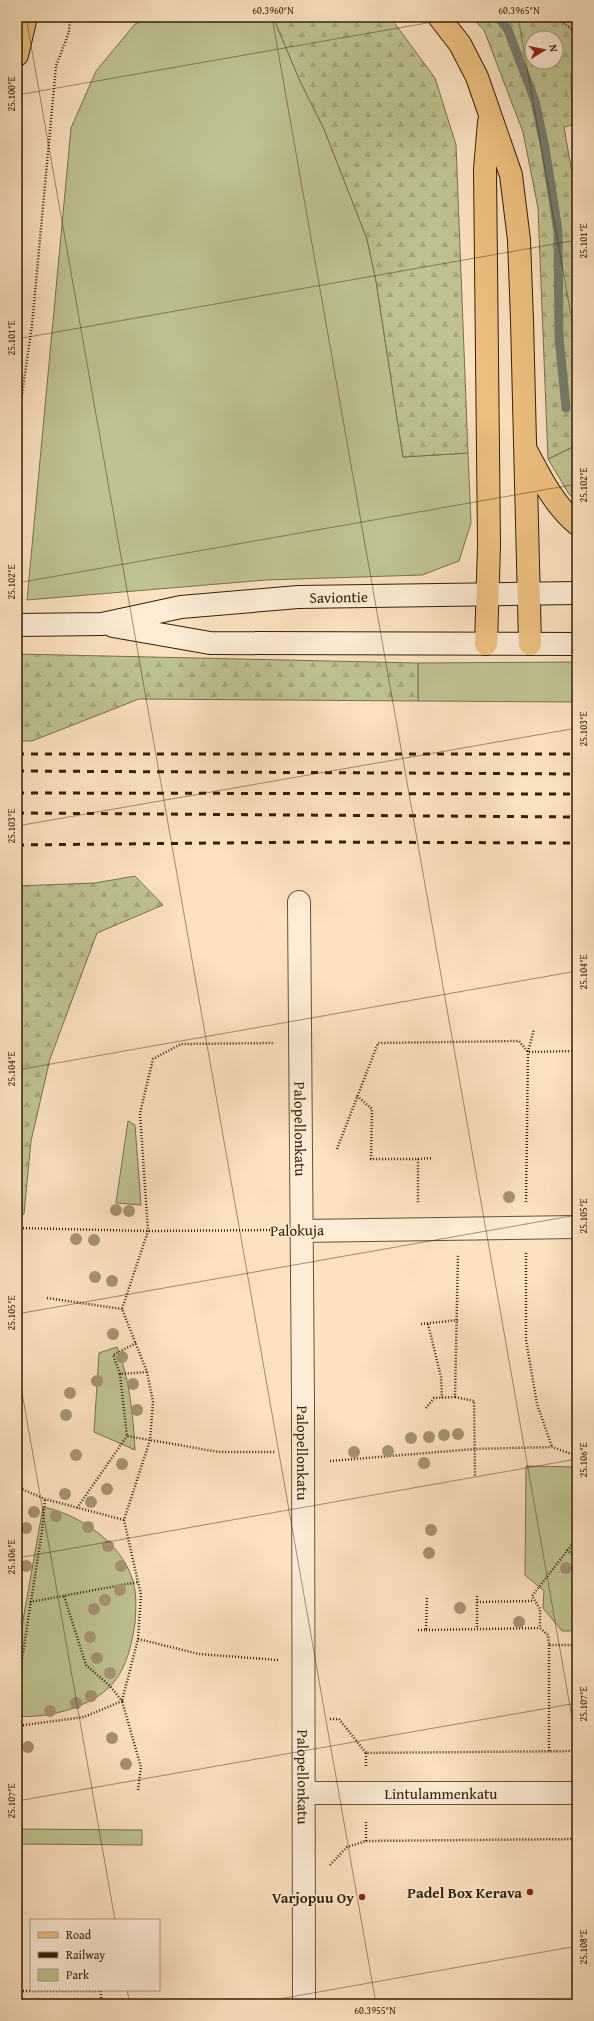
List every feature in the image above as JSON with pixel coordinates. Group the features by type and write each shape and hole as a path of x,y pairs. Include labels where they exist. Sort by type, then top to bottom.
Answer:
{"main road":[{"path":"17,55 26,17"},
{"path":"439,17 460,44 477,77 511,175 519,240 530,644"},
{"path":"486,644 489,545 485,169 490,117"},
{"path":"525,449 544,484 566,515 577,524"}],"street":[{"name":"Saviontie","path":"102,624 181,607 298,597 577,593"},
{"name":"Saviontie","path":"17,625 102,624 210,643 577,644"},
{"name":"Palopellonkatu","path":"299,902 304,2004"},
{"name":"Palokuja","path":"301,1231 577,1227"},
{"name":"Lintulammenkatu","path":"304,1794 577,1794"}],"path":[{"path":"17,430 32,325 56,66 69,32 70,17"},
{"path":"553,17 577,32"},
{"path":"534,1029 528,1052 526,1340 537,1404 552,1448"},
{"path":"337,1149 378,1043 519,1041 528,1052"},
{"path":"122,1701 138,1639 141,1595 124,1520 150,1440 153,1402 147,1372 122,1309 148,1231 140,1113 153,1059 181,1044 281,1043"},
{"path":"528,1052 577,1051"},
{"path":"357,1096 372,1108 371,1159 433,1158"},
{"path":"418,1159 418,1229"},
{"name":"Palokuja","path":"17,1228 148,1231 301,1231"},
{"path":"455,1397 458,1320 458,1228"},
{"path":"47,1298 122,1309"},
{"path":"421,1324 458,1320"},
{"path":"428,1324 442,1377 442,1398"},
{"path":"77,1508 127,1436 120,1374 113,1355 136,1343"},
{"path":"120,1374 147,1372"},
{"path":"426,1408 434,1398 455,1397 474,1401 475,1476"},
{"path":"127,1436 219,1452 283,1452"},
{"path":"302,1462 475,1449 552,1448 577,1456"},
{"path":"17,1487 45,1499 124,1520"},
{"path":"17,1691 45,1499"},
{"path":"549,1751 549,1645 548,1636 540,1628 540,1609 532,1594 577,1538"},
{"path":"567,1550 577,1559"},
{"path":"30,1602 138,1582"},
{"path":"64,1596 86,1665 110,1686 122,1701 141,1767 138,1790"},
{"path":"477,1596 477,1629"},
{"path":"426,1630 427,1597"},
{"path":"477,1602 535,1601"},
{"path":"418,1630 540,1628"},
{"path":"138,1639 199,1654 284,1661"},
{"path":"549,1645 577,1645"},
{"path":"17,1726 84,1717 122,1701"},
{"path":"303,1719 339,1719 366,1753 577,1751"},
{"path":"304,1869 326,1869 347,1847 366,1841 577,1839"},
{"path":"17,1991 101,1992 101,2004"}],"green space":[{"path":"155,17 273,17 300,81 324,129 367,239 376,281 403,457 468,453 471,523 459,561 422,575 266,580 27,600 71,128 96,71 135,24"},
{"path":"273,17 390,17 435,78 456,145 468,453 403,457 376,281 367,239 324,129 300,81"},
{"path":"471,17 577,17 577,74 571,74 572,125 564,127 577,202 577,445 548,459 538,208 523,132 484,30"},
{"path":"577,445 577,501 569,494 548,459"},
{"path":"17,654 418,663 418,701 139,699 32,741 17,741"},
{"path":"577,662 577,702 418,701 418,663"},
{"path":"135,876 163,905 97,933 50,1059 31,1141 24,1214 17,1216 17,886 95,883"},
{"path":"128,1121 135,1125 141,1205 116,1203"},
{"path":"117,1347 128,1385 135,1450 94,1432 99,1353"},
{"path":"526,1466 577,1467 577,1631 562,1631 543,1608 544,1591 525,1575"},
{"path":"43,1507 70,1516 84,1523 108,1542 118,1553 126,1565 134,1583 136,1600 135,1623 126,1662 119,1676 105,1691 82,1705 69,1710 42,1715 17,1716 17,1654"},
{"path":"17,1829 142,1830 142,1845 17,1844"}],"waterway":[{"path":"498,17 508,30 535,101 545,148 558,231 559,337 566,408"}],"railway":[{"path":"17,754 577,754"},
{"path":"17,771 577,774"},
{"path":"17,793 577,794"},
{"path":"17,813 577,817"},
{"path":"17,845 316,842 577,843"}],"place":[{"name":"Padel Box Kerava","path":"530,1892"},
{"name":"Varjopuu Oy","path":"362,1897"}]}
